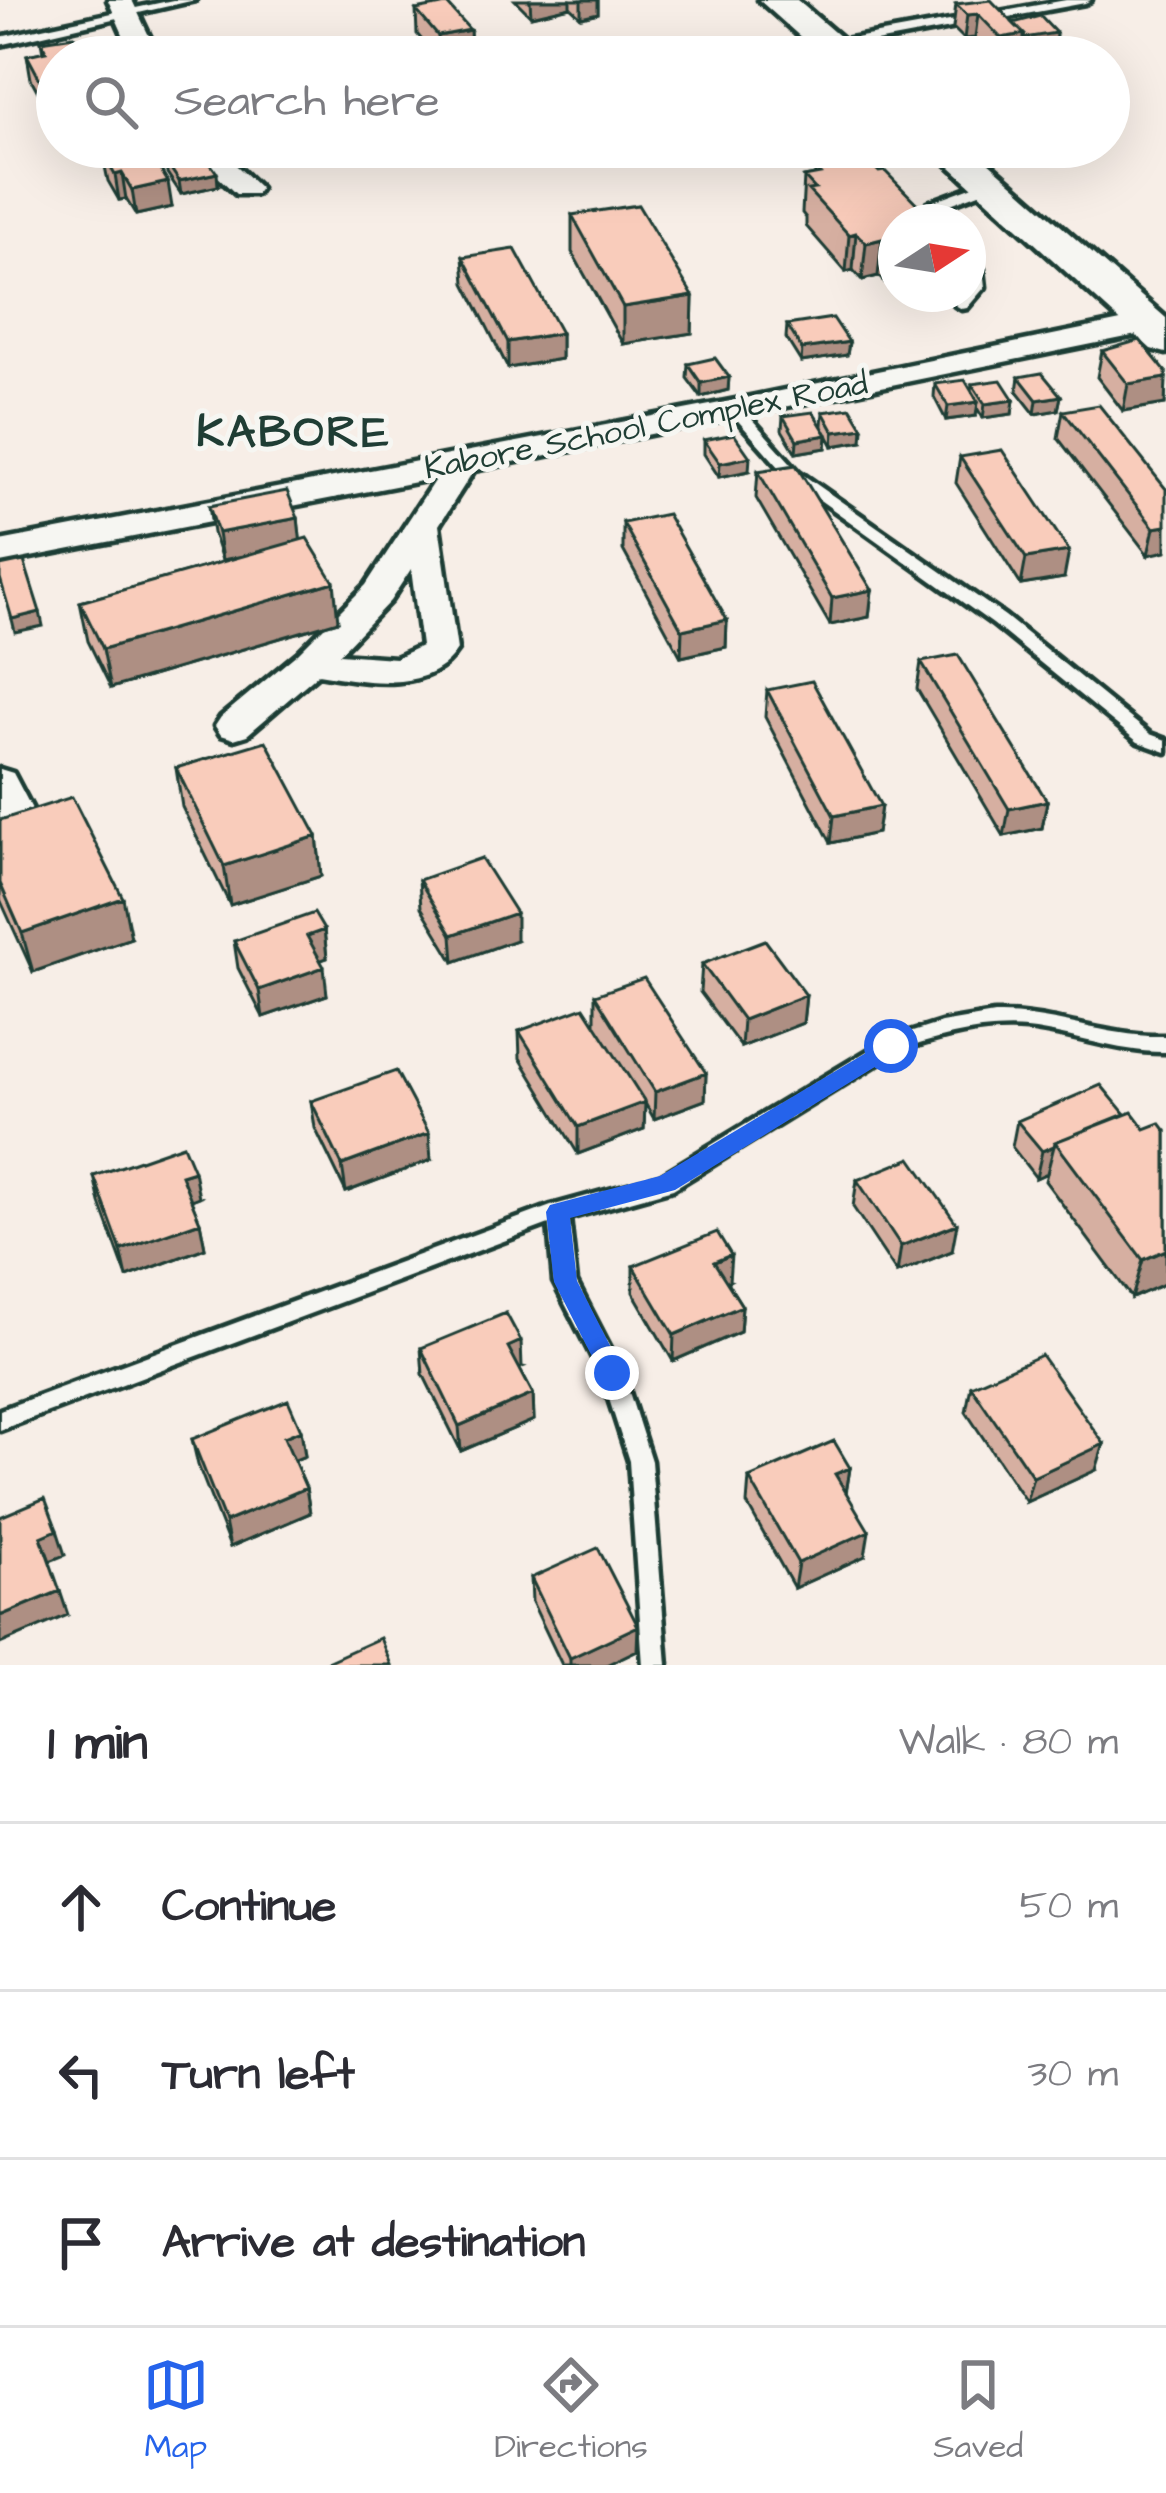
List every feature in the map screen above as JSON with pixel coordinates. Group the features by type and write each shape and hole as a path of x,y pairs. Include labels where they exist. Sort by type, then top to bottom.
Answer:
{"main road":[{"path":"776,0 820,36"},
{"path":"972,168 1158,332"}],"street":[{"path":"125,7 137,36"},
{"path":"224,168 246,188"},
{"name":"Kabore School Complex Road","path":"0,552 1158,332"},
{"path":"234,726 311,661 378,593 463,463"},
{"path":"311,661 399,671 426,664 439,650 422,523"}],"lane":[{"path":"0,41 125,7 189,0"},
{"path":"914,36 1084,0"},
{"path":"938,204 990,184"},
{"path":"736,410 794,475 999,620 1144,738 1166,746"},
{"path":"0,1420 558,1212 667,1184 891,1046 924,1034 994,1022 1027,1022 1124,1042 1166,1044"},
{"path":"558,1212 565,1282 612,1373 640,1461 655,1665"}],"building":[{"path":"991,0 1024,34 999,36 978,14 967,15 956,4"},
{"path":"447,4 470,30 438,36 416,10"},
{"path":"1040,16 1056,33 1024,36 1013,23"},
{"path":"111,168 160,168 168,182 132,190 122,173 115,175"},
{"path":"170,168 213,168 217,173 179,181"},
{"path":"815,169 885,171 917,204 878,204 878,240 866,243 856,233 849,235 808,190 815,189 804,177 820,174"},
{"path":"638,205 693,296 623,307 572,215"},
{"path":"515,249 561,333 508,342 463,257"},
{"path":"833,318 849,342 802,349 787,325"},
{"path":"1140,340 1166,378 1128,384 1102,351"},
{"path":"715,358 729,377 701,383 688,364"},
{"path":"1042,373 1061,396 1037,400 1019,377"},
{"path":"965,380 978,402 948,406 935,384"},
{"path":"1001,380 1014,400 985,404 972,384"},
{"path":"1099,405 1166,489 1166,526 1154,528 1063,411"},
{"path":"851,408 863,428 834,432 823,412"},
{"path":"813,412 827,435 797,440 783,416"},
{"path":"734,434 750,457 720,463 704,440"},
{"path":"1002,450 1069,551 1026,558 960,457"},
{"path":"796,465 872,590 832,598 758,471"},
{"path":"287,491 298,518 218,533 209,506"},
{"path":"667,514 727,620 682,630 623,523"},
{"path":"307,538 334,582 103,649 80,602"},
{"path":"24,561 40,612 12,619 0,566"},
{"path":"958,655 1047,801 1009,809 921,662"},
{"path":"812,681 881,806 834,816 767,690"},
{"path":"266,741 317,836 224,866 176,768"},
{"path":"72,797 123,898 22,933 0,883 0,820"},
{"path":"481,858 516,913 452,935 419,880"},
{"path":"314,913 324,930 307,936 324,967 259,990 234,941"},
{"path":"765,940 806,995 743,1020 702,964"},
{"path":"644,978 706,1073 655,1092 595,995"},
{"path":"584,1007 645,1102 578,1127 519,1031"},
{"path":"396,1071 429,1133 342,1165 311,1101"},
{"path":"1101,1085 1125,1114 1042,1151 1017,1121"},
{"path":"1132,1112 1145,1129 1160,1123 1166,1131 1166,1250 1143,1260 1055,1142"},
{"path":"183,1145 194,1171 181,1175 200,1222 121,1250 94,1176"},
{"path":"911,1158 957,1224 901,1246 857,1180"},
{"path":"717,1232 731,1255 714,1262 742,1306 674,1335 633,1266"},
{"path":"506,1313 521,1341 508,1347 533,1394 459,1426 421,1348"},
{"path":"1041,1355 1104,1444 1033,1477 971,1386"},
{"path":"288,1400 301,1430 284,1437 306,1488 225,1522 192,1439"},
{"path":"834,1441 850,1468 835,1474 869,1531 798,1563 749,1478"},
{"path":"45,1498 57,1530 41,1537 60,1591 0,1616 0,1517"},
{"path":"598,1548 638,1626 570,1658 531,1578"},
{"path":"380,1638 391,1665 320,1665"}],"district":[{"name":"KABORE","path":"294,433"}],"route":[{"path":"612,1373 565,1282 558,1212 667,1184 891,1046"}]}
